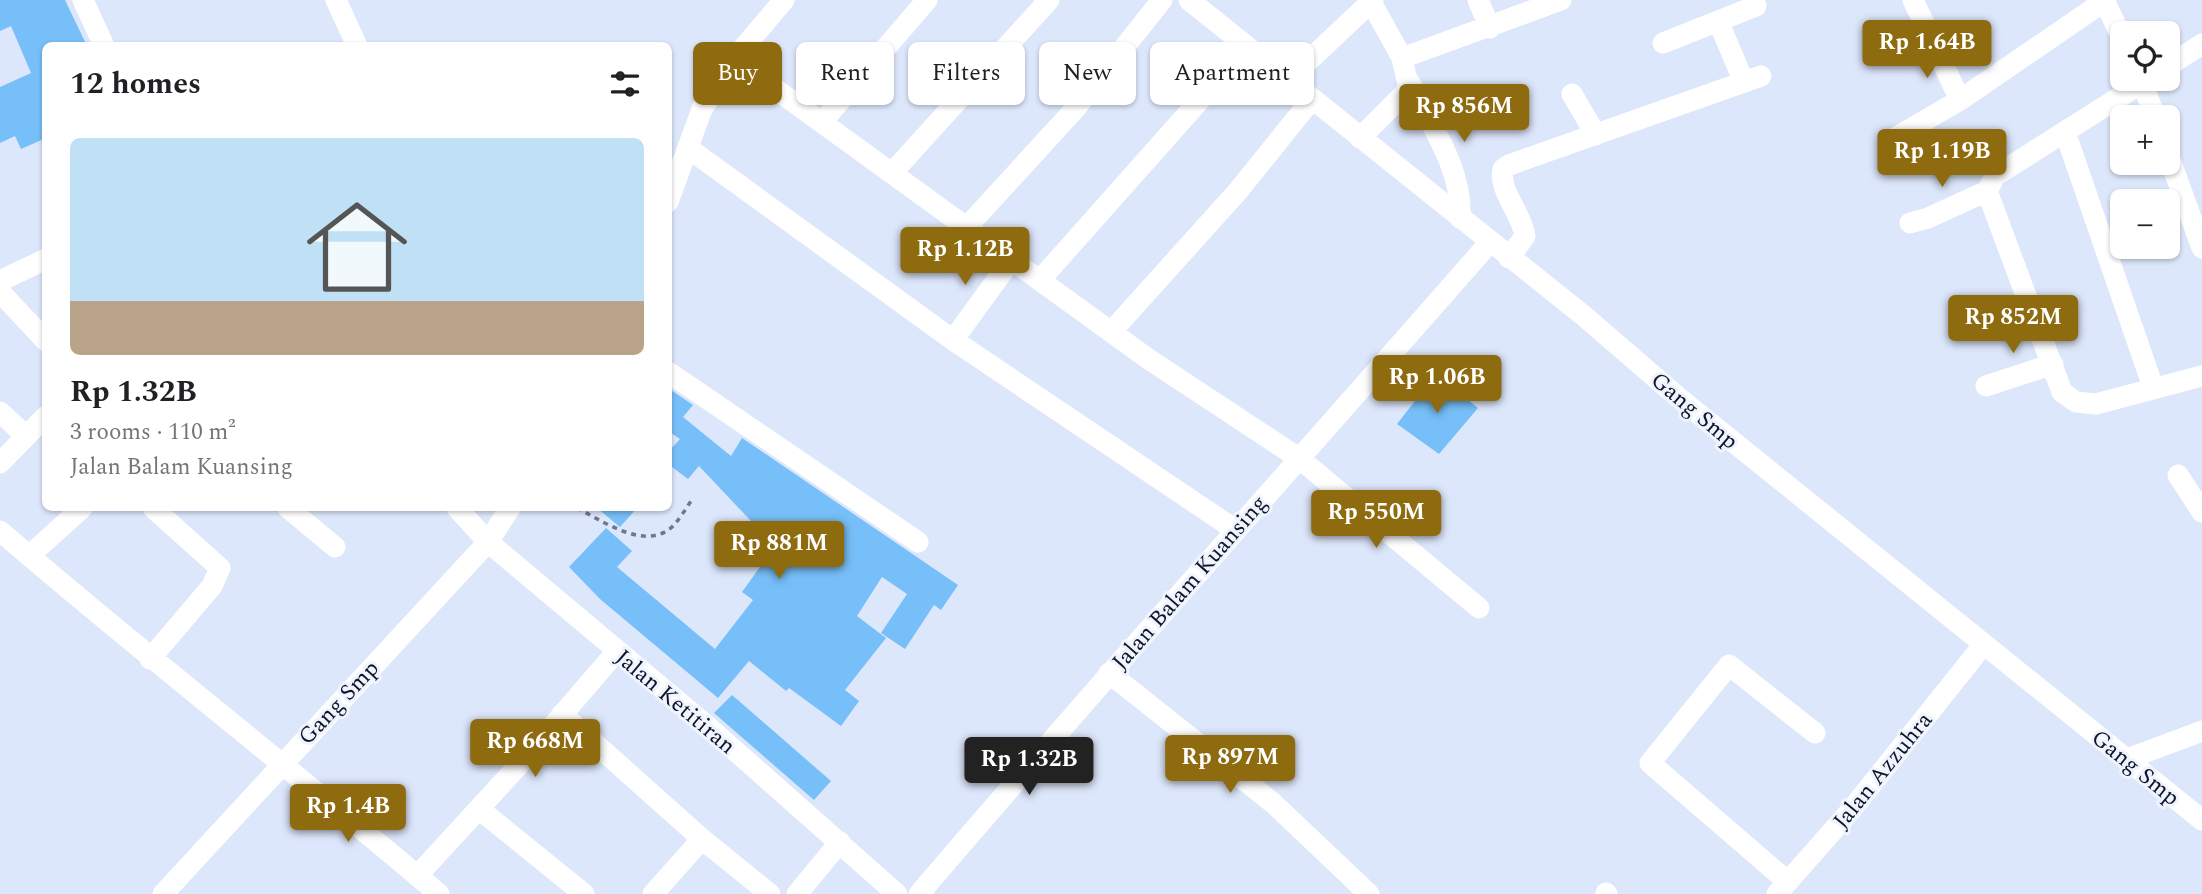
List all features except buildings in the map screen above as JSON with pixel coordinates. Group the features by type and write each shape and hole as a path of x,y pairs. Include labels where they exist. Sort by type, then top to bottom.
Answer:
{"street":[{"path":"83,0 102,42"},
{"path":"336,0 355,42"},
{"path":"821,122 927,0"},
{"path":"892,173 1049,0"},
{"path":"966,228 1075,109 1162,0"},
{"name":"Gang Smp","path":"1189,0 1241,42"},
{"path":"1478,0 1490,28"},
{"path":"1402,58 1561,0"},
{"path":"1913,0 1960,100"},
{"path":"1888,142 1960,100 2105,0 2114,21"},
{"path":"1314,56 1372,1 1402,58 1410,83 1456,176 1461,194 1460,218"},
{"path":"746,42 773,5"},
{"path":"1663,43 1756,6"},
{"path":"1509,258 1525,236 1523,225 1502,183 1503,169 1753,79 1718,21"},
{"path":"2180,58 2202,44"},
{"path":"1360,138 1406,93 1410,83"},
{"path":"1910,223 1928,218 1987,191 1995,176 2127,91"},
{"path":"782,94 1111,332 1300,459 1479,608"},
{"path":"1572,94 1596,135"},
{"name":"Gang Smp","path":"1314,101 2202,820"},
{"path":"672,191 705,105"},
{"path":"1040,280 1195,105"},
{"path":"1111,332 1238,191 1307,105"},
{"path":"2065,132 2153,387"},
{"path":"688,148 953,340 1234,529"},
{"path":"2176,175 2202,248"},
{"path":"1987,191 2062,392 2076,402 2096,404 2202,376"},
{"name":"Jalan Balam Kuansing","path":"919,894 1234,529 1300,459 1490,242"},
{"path":"953,340 1012,259"},
{"path":"0,281 42,261"},
{"path":"0,292 42,337"},
{"path":"1986,386 2053,364"},
{"path":"672,375 918,541"},
{"path":"0,412 26,436"},
{"path":"0,463 42,420"},
{"path":"2179,475 2202,512"},
{"path":"29,556 79,511"},
{"path":"150,659 212,586 220,568 156,511"},
{"path":"292,511 335,547"},
{"name":"Jalan Ketitiran","path":"460,511 488,541 840,842 897,894"},
{"name":"Gang Smp","path":"163,894 488,541 508,511"},
{"path":"0,531 150,659 283,762 439,894"},
{"name":"Jalan Azzuhra","path":"1783,888 1852,809 1984,644"},
{"path":"418,876 617,651"},
{"path":"1783,888 1650,763 1729,665 1815,733"},
{"path":"1109,673 1273,803 1369,894"},
{"path":"562,714 702,839 770,894"},
{"path":"2127,759 2202,731"},
{"path":"479,809 584,894"},
{"path":"653,894 702,839"},
{"path":"797,894 840,842"}],"path":[{"path":"584,511 629,534 651,535 672,527 694,498"}]}
